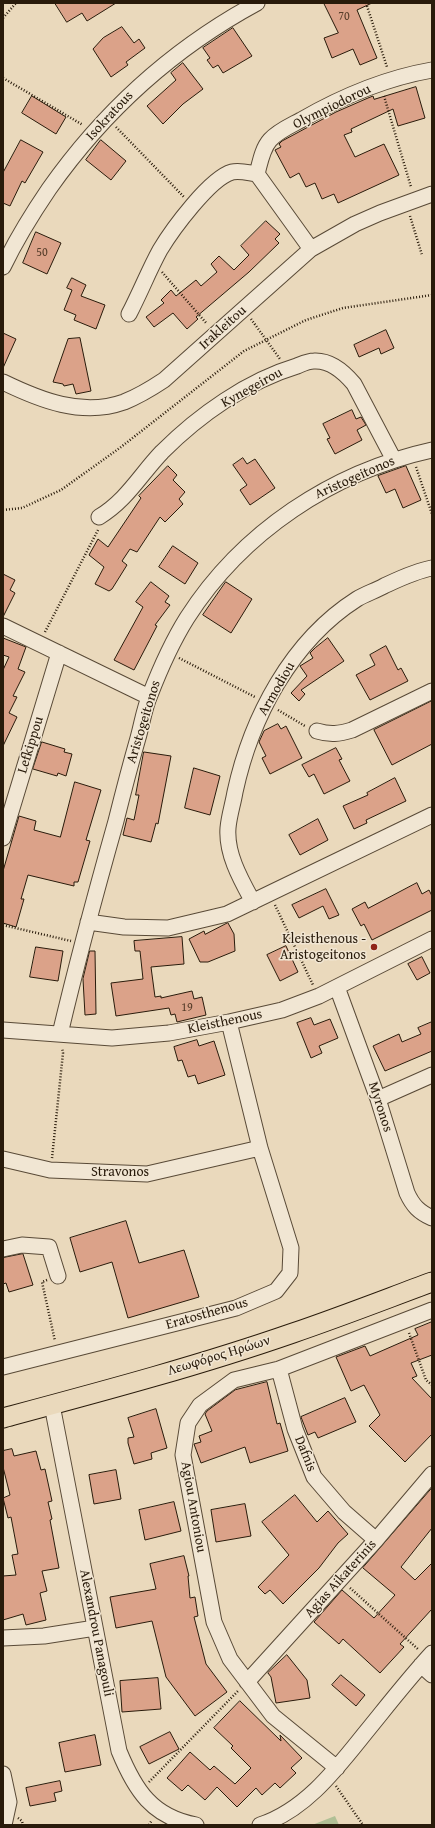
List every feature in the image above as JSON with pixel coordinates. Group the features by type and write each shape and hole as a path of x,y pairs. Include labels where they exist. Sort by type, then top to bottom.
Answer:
{"main road":[{"name":"Λεωφόρος Ηρώων","path":"3,1418 146,1378 278,1338 432,1282"}],"street":[{"name":"Isokratous","path":"3,267 31,215 64,169 106,117 149,77 185,48 217,26 257,3"},
{"name":"Olympiodorou","path":"257,174 266,145 278,133 322,108 385,82 432,70"},
{"path":"130,314 161,249 192,206 209,188 225,175 239,172 257,174 311,249"},
{"name":"Irakleitou","path":"3,382 33,396 56,404 79,407 102,407 123,402 144,393 164,380 311,249 355,224 410,201 432,194"},
{"name":"Kynegeirou","path":"99,517 124,498 163,452 194,425 249,387 279,372 313,361 324,362 336,367 346,374 354,384 394,460"},
{"name":"Aristogeitonos","path":"60,1034 88,922 149,697 168,653 186,618 209,586 232,559 257,536 306,500 360,473 394,460 432,450"},
{"name":"Armodiou","path":"253,902 238,873 231,853 228,828 240,768 266,703 303,647 329,620 357,599 398,579 432,568"},
{"path":"3,626 149,697"},
{"name":"Lefkippou","path":"3,838 59,653"},
{"path":"317,731 328,734 339,734 352,730 432,691"},
{"path":"88,922 124,927 168,928 227,914 432,815"},
{"name":"Kleisthenous","path":"3,1030 112,1038 169,1033 229,1022 282,1010 319,996 432,939"},
{"name":"Myronos","path":"337,987 378,1098 407,1193 413,1206 423,1214 432,1218"},
{"name":"Eratosthenous","path":"3,1367 236,1308 276,1292 290,1273 291,1248 260,1148 229,1022"},
{"path":"378,1098 432,1074"},
{"name":"Stravonos","path":"3,1159 50,1170 147,1174 260,1148"},
{"path":"3,1249 22,1245 49,1247 58,1276"},
{"name":"Agiou Antoniou","path":"333,1772 273,1716 230,1659 214,1622 184,1454 188,1423 200,1405 234,1380 279,1369 432,1310"},
{"name":"Dafnis","path":"279,1369 295,1429 314,1477 344,1512 376,1540"},
{"name":"Alexandrou Panagouli","path":"52,1405 68,1481 119,1751 139,1792 158,1810 180,1822 196,1825"},
{"name":"Agias Aikaterinis","path":"247,1682 376,1540 432,1474"},
{"path":"3,1638 44,1636 95,1628"},
{"path":"260,1825 288,1811 312,1794 333,1772 428,1662"},
{"path":"3,1774 9,1802 4,1825"}],"path":[{"path":"3,18 16,3"},
{"path":"366,3 385,82 422,255"},
{"path":"3,78 94,131"},
{"path":"106,117 192,206"},
{"path":"154,262 216,334"},
{"path":"3,510 22,508 61,490 121,447 244,351 306,320 343,308 432,295"},
{"path":"244,309 287,369"},
{"path":"412,455 432,514"},
{"path":"39,643 97,534 99,529 99,517"},
{"path":"168,653 266,703 295,721 317,731"},
{"path":"270,894 319,996"},
{"path":"3,925 83,944"},
{"path":"50,1170 63,1053 60,1034"},
{"path":"58,1276 42,1282 58,1353"},
{"path":"404,1321 426,1380 432,1385"},
{"path":"340,1579 428,1662"},
{"path":"139,1792 247,1682"},
{"path":"333,1772 363,1825"}],"green space":[{"path":"335,1816 339,1825 312,1825"}],"building":[{"path":"55,3 116,3 87,21 82,13 67,22"},
{"path":"324,3 372,3 357,10 377,58 360,65 353,49 332,58 324,38 338,33"},
{"path":"122,27 134,43 139,39 145,48 126,62 128,65 111,77 93,49 103,38"},
{"path":"233,28 252,56 223,73 218,65 213,68 207,60 210,58 203,48"},
{"path":"183,63 203,89 183,104 163,124 147,106 176,80 171,73"},
{"path":"416,87 425,118 398,126 393,109 351,129 352,132 344,135 355,157 384,144 399,175 338,203 334,194 322,199 315,183 306,187 299,173 290,178 275,150 281,147 279,144 282,141 336,112 368,98 373,96 374,99"},
{"path":"32,96 66,117 56,134 22,113"},
{"path":"21,140 43,152 25,183 22,181 10,206 3,203 3,173"},
{"path":"101,140 126,161 111,180 86,160"},
{"path":"266,221 280,234 275,239 279,243 249,272 196,317 198,319 187,329 173,313 154,327 146,317 164,303 161,300 171,290 176,296 196,280 201,286 217,272 211,264 219,256 234,270 249,255 241,246"},
{"path":"36,232 61,243 47,274 23,263"},
{"path":"72,278 86,285 81,296 105,305 96,329 74,320 76,315 64,310 72,290 67,288"},
{"path":"386,330 394,348 381,354 379,348 359,357 354,345"},
{"path":"3,333 16,339 3,368"},
{"path":"80,338 91,391 76,394 73,384 64,386 63,384 53,382 68,339"},
{"path":"352,410 356,419 361,417 366,425 357,430 362,440 335,454 327,439 330,438 323,424"},
{"path":"243,458 247,464 255,459 275,488 250,505 240,490 247,485 233,465"},
{"path":"168,466 177,475 173,480 185,492 179,499 183,504 165,522 160,517 137,552 130,549 122,561 127,565 112,589 109,591 95,584 104,567 89,555 98,539 108,547 141,498 139,496"},
{"path":"406,466 421,500 403,508 395,489 386,493 378,476"},
{"path":"173,546 198,563 185,584 159,567"},
{"path":"3,574 15,580 10,590 15,593 3,617"},
{"path":"151,582 169,596 165,602 170,605 155,625 157,626 134,670 114,660 143,607 136,602"},
{"path":"226,582 252,599 231,633 203,615"},
{"path":"3,638 26,647 18,669 25,672 13,696 17,697 9,713 17,717 3,746 3,670 9,657 3,655"},
{"path":"328,638 344,661 301,690 305,694 299,701 291,693 307,676 300,666 313,658 310,653"},
{"path":"386,646 398,670 401,668 408,681 370,700 356,675 375,665 370,655"},
{"path":"432,701 432,744 392,765 374,730"},
{"path":"278,724 281,729 286,726 302,758 270,774 262,758 266,756 259,742 264,731"},
{"path":"42,742 65,749 64,752 72,754 66,776 58,773 57,776 33,769"},
{"path":"336,748 342,759 339,760 350,781 324,794 314,774 309,777 302,765"},
{"path":"144,752 171,756 158,824 156,823 151,842 123,835 127,818 134,820 139,795 136,795"},
{"path":"194,768 220,776 210,815 185,808"},
{"path":"395,778 406,801 366,820 367,823 354,829 343,806 368,795 367,793"},
{"path":"75,782 101,790 86,840 90,841 78,882 74,882 74,886 28,875 21,899 24,899 16,927 3,923 3,871 19,816 36,821 34,830 60,837"},
{"path":"318,819 328,840 300,855 289,835"},
{"path":"417,883 422,894 429,890 432,896 432,910 372,940 364,924 361,926 352,909 365,902 368,908"},
{"path":"326,889 339,915 329,919 323,906 299,918 292,905"},
{"path":"228,923 234,934 235,951 208,962 200,962 189,939 204,931 205,934"},
{"path":"182,937 184,964 151,967 155,997 161,996 161,998 192,991 194,999 202,997 206,1015 177,1022 175,1014 171,1015 169,1008 116,1016 111,983 143,979 140,951 135,951 134,941"},
{"path":"286,946 298,972 280,981 267,955"},
{"path":"36,947 63,951 58,981 30,977"},
{"path":"90,951 95,951 96,1014 85,1015 83,979"},
{"path":"422,957 430,973 417,980 408,964"},
{"path":"311,1018 314,1025 330,1019 338,1038 319,1046 322,1053 311,1058 297,1023"},
{"path":"432,1022 432,1051 385,1071 373,1046 399,1034 402,1042 421,1034 418,1028"},
{"path":"197,1040 199,1046 214,1041 225,1075 198,1084 195,1075 188,1077 182,1060 178,1061 174,1047"},
{"path":"126,1221 139,1263 184,1250 199,1297 128,1318 112,1262 80,1272 70,1238"},
{"path":"23,1254 33,1285 9,1292 6,1283 3,1284 3,1258"},
{"path":"432,1322 432,1355 411,1363 417,1376 412,1378 432,1399 432,1434 405,1462 369,1426 380,1415 364,1385 351,1391 336,1357 365,1346 370,1356 418,1335 415,1329"},
{"path":"267,1382 277,1424 280,1423 288,1451 250,1463 245,1447 201,1463 194,1444 201,1442 199,1436 212,1431 205,1414 207,1411 235,1390"},
{"path":"345,1398 356,1422 318,1438 315,1432 308,1435 301,1417"},
{"path":"156,1409 167,1448 151,1453 152,1459 134,1464 128,1438 134,1437 128,1418"},
{"path":"12,1449 14,1456 36,1451 41,1470 45,1469 52,1501 48,1502 59,1568 42,1571 47,1591 40,1593 46,1620 26,1625 23,1614 3,1620 3,1576 16,1575 12,1555 18,1554 11,1517 8,1518 3,1498 10,1495 3,1467 3,1451"},
{"path":"116,1470 121,1499 94,1504 89,1475"},
{"path":"432,1488 432,1528 401,1567 415,1580 432,1563 432,1609 400,1644 404,1647 380,1673 343,1639 339,1644 314,1622 342,1590 374,1618 395,1595 363,1568"},
{"path":"295,1495 317,1522 328,1511 348,1534 338,1543 319,1568 283,1604 270,1590 265,1594 258,1587 289,1555 262,1522"},
{"path":"174,1502 181,1531 145,1540 139,1510"},
{"path":"245,1504 251,1536 216,1542 211,1510"},
{"path":"184,1556 189,1576 190,1598 195,1597 198,1616 194,1617 206,1664 227,1692 195,1716 166,1677 152,1621 116,1628 110,1597 156,1589 150,1564"},
{"path":"287,1655 307,1680 310,1698 276,1703 271,1677 268,1673"},
{"path":"341,1675 365,1695 356,1706 332,1685"},
{"path":"158,1678 161,1709 122,1712 120,1681"},
{"path":"240,1701 281,1741 280,1735 302,1758 291,1768 296,1773 280,1788 275,1783 262,1795 256,1788 237,1807 217,1787 205,1800 188,1785 182,1791 167,1778 190,1752 210,1770 214,1766 235,1784 251,1768 231,1748 233,1746 214,1728"},
{"path":"170,1732 179,1749 149,1764 140,1747"},
{"path":"95,1735 101,1765 65,1772 59,1743"},
{"path":"60,1781 62,1791 54,1793 56,1801 30,1806 26,1788"}],"place":[{"name":"Kleisthenous - Aristogeitonos","path":"374,947"}]}
